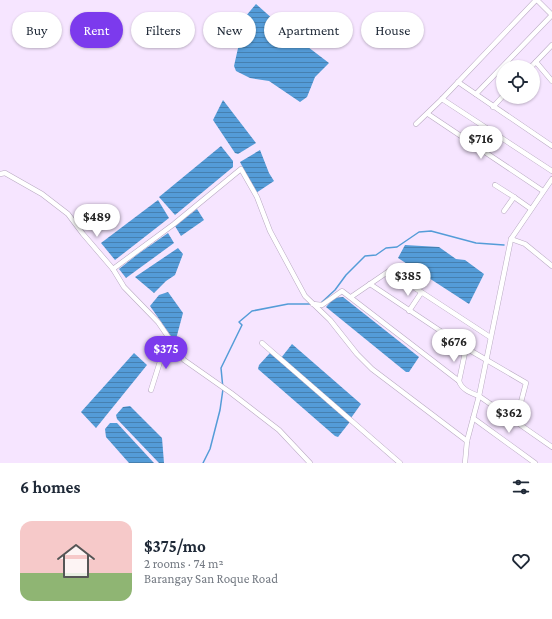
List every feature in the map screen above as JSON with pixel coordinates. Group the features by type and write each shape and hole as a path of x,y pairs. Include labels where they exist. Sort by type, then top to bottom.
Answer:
{"street":[{"path":"416,124 428,114 536,0 552,15 476,94"},
{"path":"538,60 552,45"},
{"path":"540,67 552,81"},
{"path":"458,82 493,107 551,144"},
{"path":"442,99 552,171"},
{"path":"493,107 496,104"},
{"path":"428,114 543,191"},
{"path":"113,269 174,224 241,169 257,196 270,230 305,296 330,320 357,354 383,378 467,441"},
{"path":"0,174 5,173 42,194 68,214 82,234 113,269 124,287 158,322 170,343 184,360 231,393 279,430 310,463"},
{"path":"466,463 467,441 479,396 511,239 552,179"},
{"path":"495,185 531,209"},
{"path":"504,211 514,197"},
{"path":"511,239 525,244 552,266"},
{"path":"351,297 389,271 490,337"},
{"path":"370,284 466,348 526,383 516,422"},
{"path":"313,304 322,305 342,290 459,381 469,393 479,396 552,446"},
{"path":"409,311 421,293"},
{"path":"151,390 164,349 170,343"},
{"path":"262,343 400,463"},
{"path":"459,381 466,348"},
{"path":"473,418 535,463"}],"water":[{"path":"256,4 265,12 264,48 309,48 329,63 315,77 307,97 300,102 269,81 250,78 236,71 234,66 238,48 256,48 256,12 249,12"},
{"path":"223,100 256,143 238,154 235,153 213,120"},
{"path":"221,146 233,161 233,167 175,215 159,197"},
{"path":"260,150 269,173 274,181 256,193 240,162"},
{"path":"158,200 169,218 115,260 101,243"},
{"path":"197,209 204,220 181,236 175,226"},
{"path":"168,233 174,243 126,278 119,269"},
{"path":"405,245 439,247 456,259 465,260 484,274 469,304 398,258"},
{"path":"178,248 183,254 175,275 166,281 154,293 135,277"},
{"path":"168,292 183,313 176,339 173,339 150,306 159,295"},
{"path":"343,297 419,357 409,372 406,372 326,307 334,298"},
{"path":"292,344 361,404 351,418 281,358"},
{"path":"134,353 147,365 96,428 81,412"},
{"path":"270,353 349,420 349,423 338,437 258,369 259,365"},
{"path":"130,406 162,438 164,463 159,463 117,419 116,415 123,407"},
{"path":"110,423 117,423 154,463 129,463 106,437 105,429"}],"waterway":[{"path":"322,302 335,290 346,275 365,256 376,255 386,248 397,247 419,232 431,231 476,243 504,245"},
{"path":"203,463 210,449 220,410 223,389 221,368 242,325 239,322 252,311 288,304 310,304"}]}
